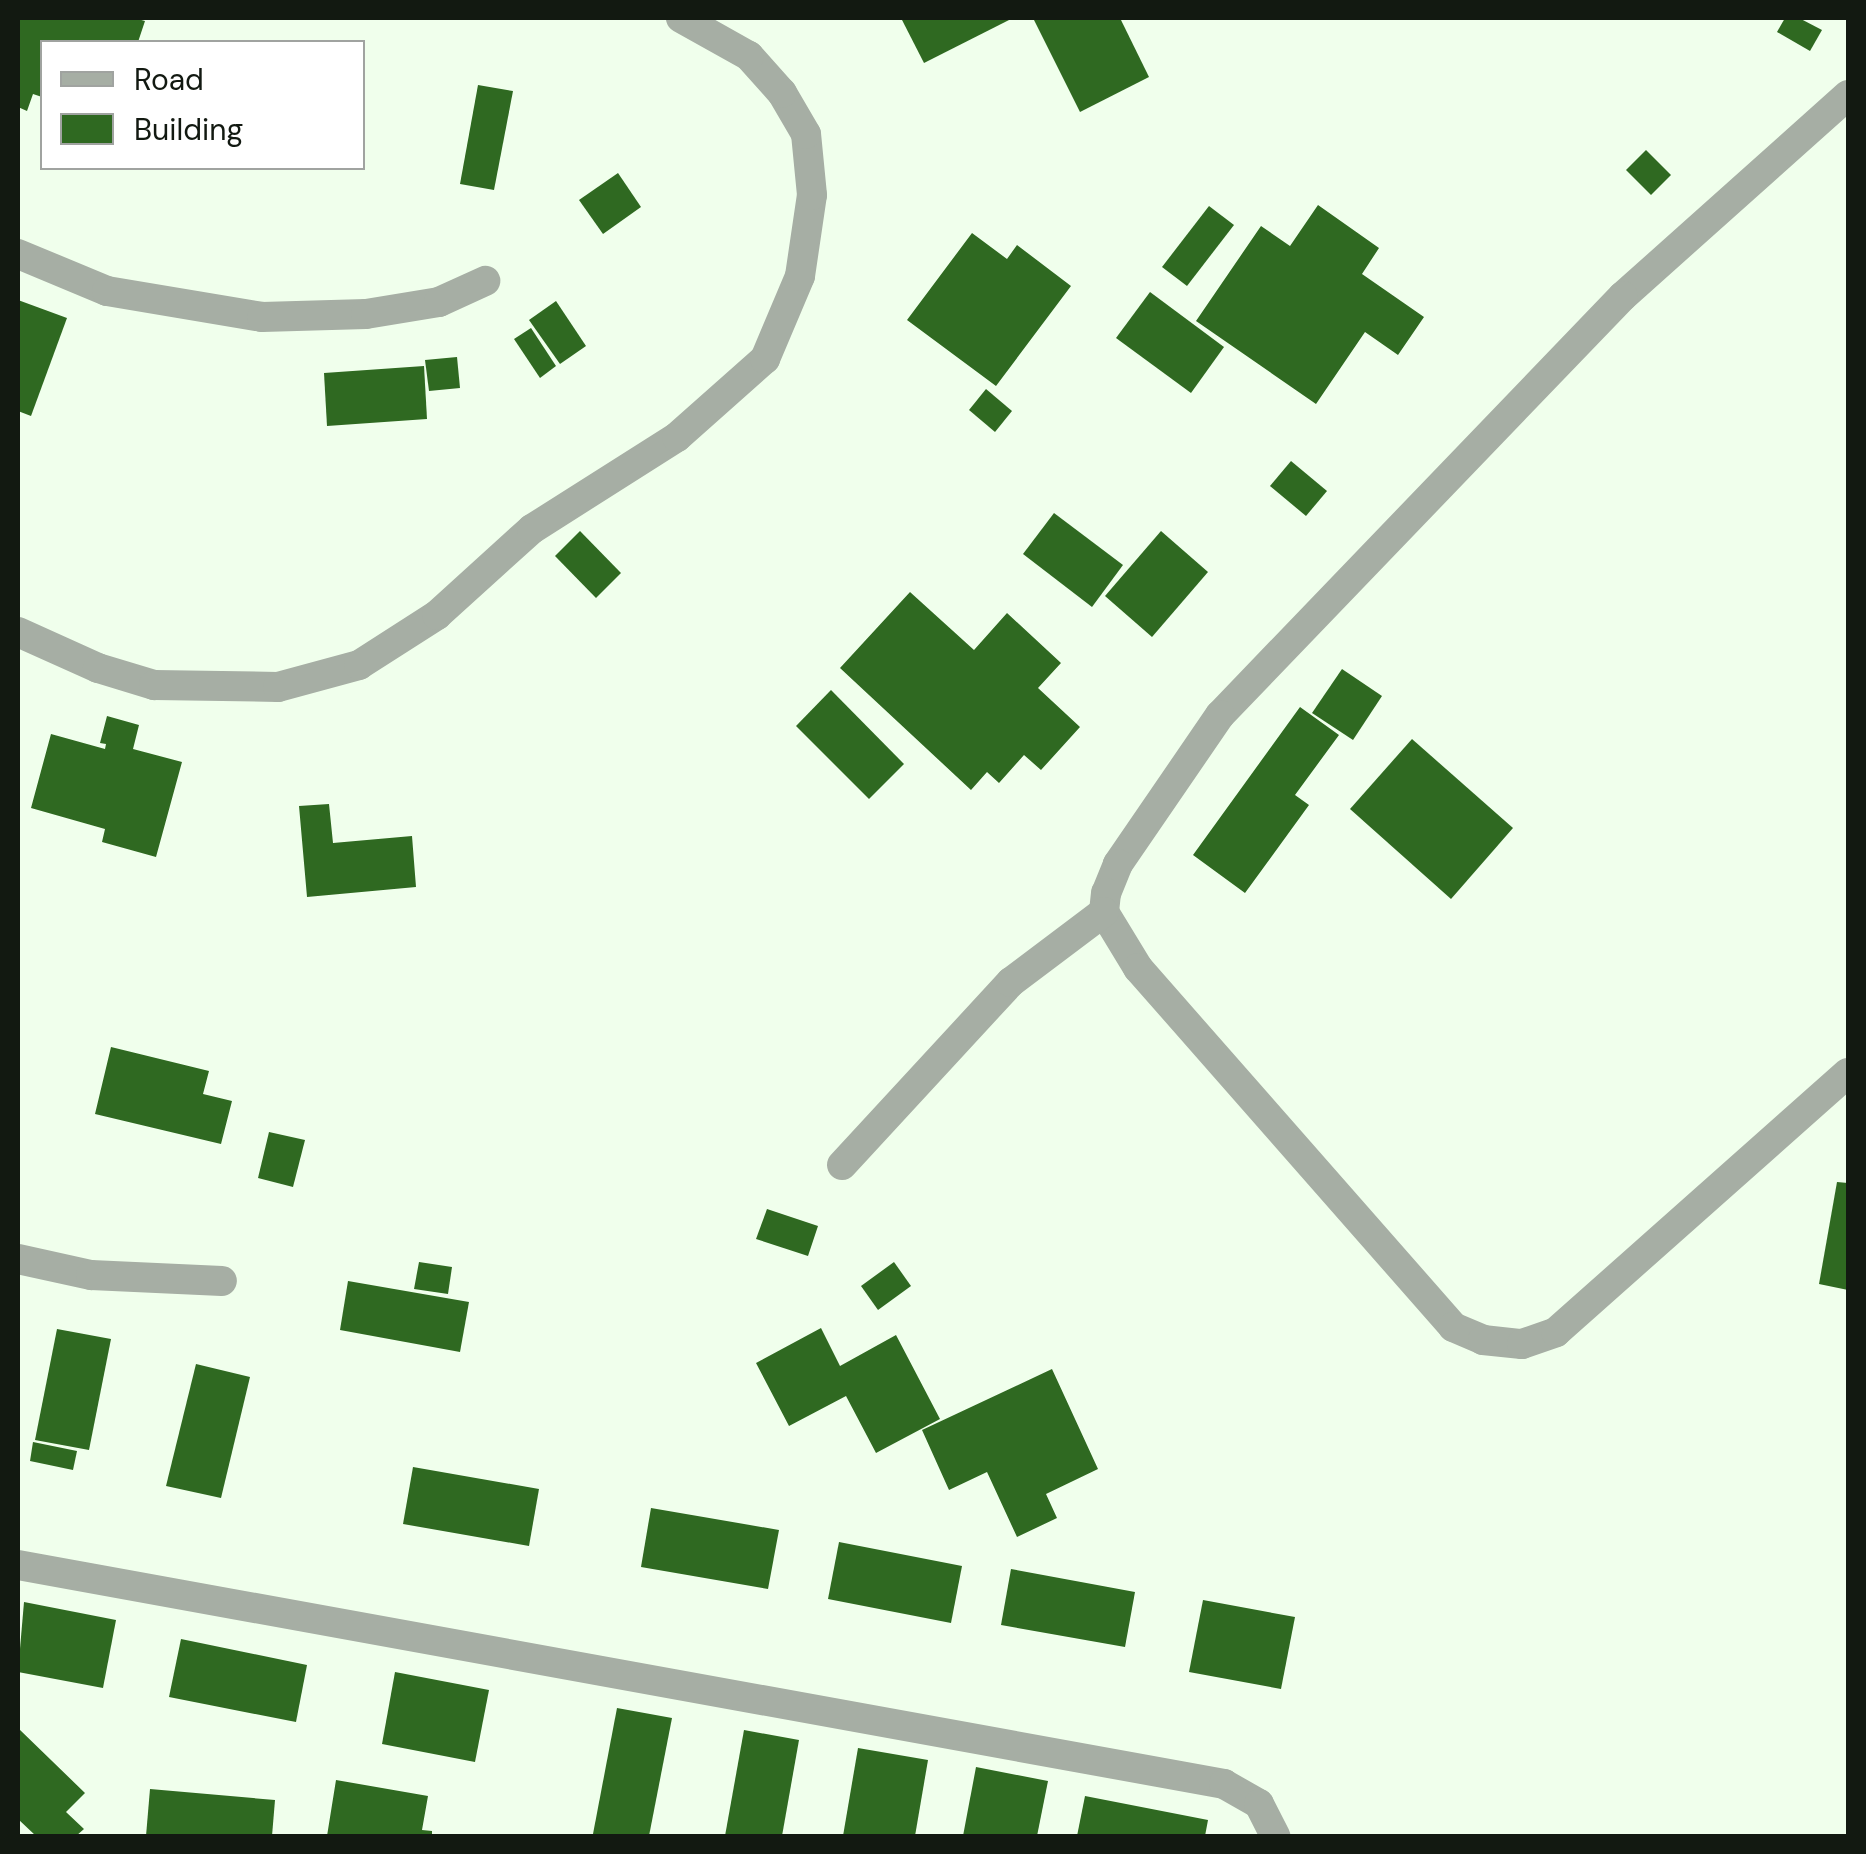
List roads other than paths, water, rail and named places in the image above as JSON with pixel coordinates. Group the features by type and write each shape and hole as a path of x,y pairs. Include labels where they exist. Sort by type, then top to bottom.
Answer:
{"street":[{"path":"18,632 98,668 154,686 278,687 359,664 438,615 532,529 677,437 764,358 800,276 812,195 806,134 782,93 749,56 681,18"},
{"path":"1848,95 1623,296 1220,715 1118,864 1106,893 1104,912 1138,968 1440,1312 1454,1326 1483,1340 1522,1344 1556,1332 1848,1073"},
{"path":"18,254 107,290 262,317 366,314 439,302 485,281"},
{"path":"842,1164 1011,982 1104,912"},
{"path":"18,1259 91,1275 222,1281"},
{"path":"18,1565 1224,1784 1259,1804 1275,1836"}]}
